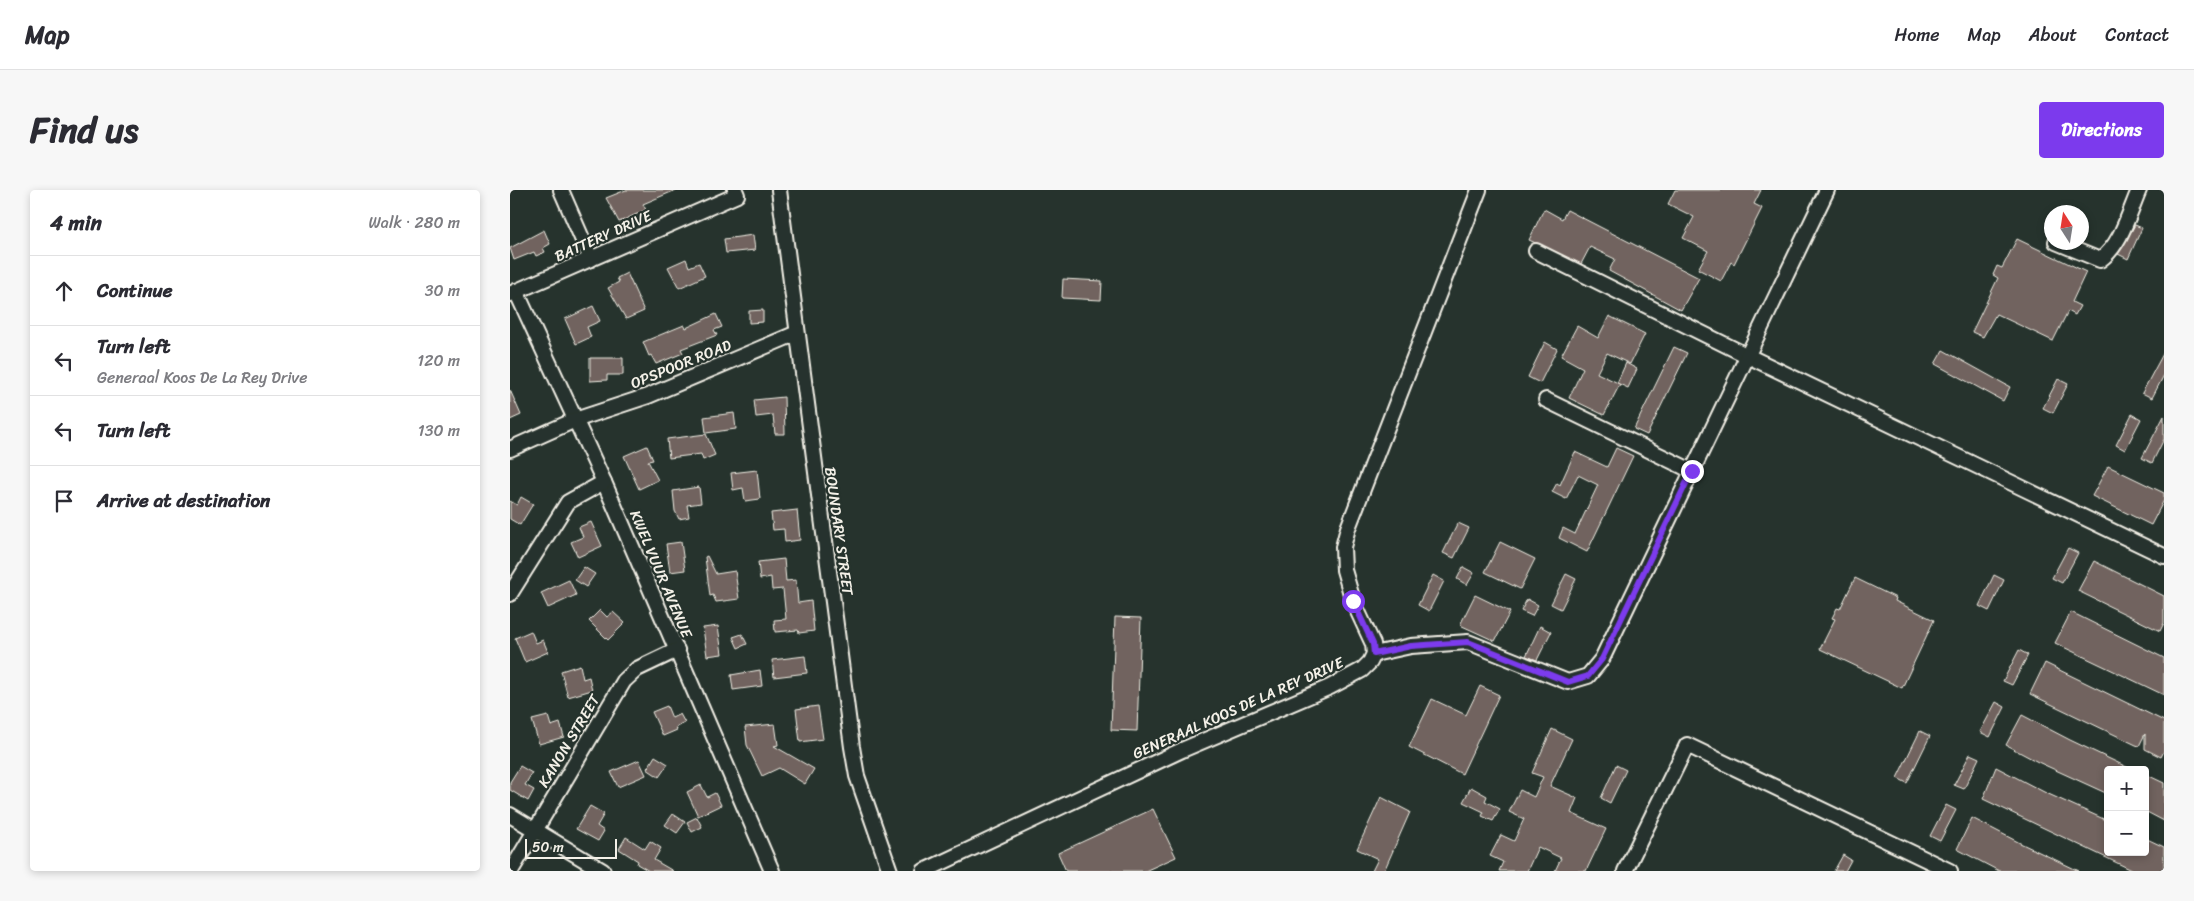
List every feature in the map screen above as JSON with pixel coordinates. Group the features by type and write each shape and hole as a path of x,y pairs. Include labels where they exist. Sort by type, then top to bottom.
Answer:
{"street":[{"path":"561,190 591,259"},
{"name":"BOUNDARY STREET","path":"779,190 857,776 890,871"},
{"path":"1479,190 1367,479 1343,547 1344,570 1353,601 1373,644 1374,654 1411,646 1468,642 1568,682 1588,676 1602,659 1827,190"},
{"path":"2076,250 2100,260 2109,254 2140,190"},
{"name":"BATTERY DRIVE","path":"513,293 736,192"},
{"path":"1536,251 1748,356 2164,556"},
{"name":"KWEL VUUR AVENUE","path":"513,293 604,482 772,871"},
{"name":"OPSPOOR ROAD","path":"510,449 575,420 648,396 797,333"},
{"path":"1546,400 1692,471"},
{"path":"510,594 568,502 604,482"},
{"name":"KANON STREET","path":"511,871 624,681 637,669 677,650"},
{"name":"GENERAAL KOOS DE LA REY DRIVE","path":"924,871 1182,750 1330,687 1362,670 1370,662 1374,654"},
{"path":"1624,871 1687,745 1950,871"},
{"path":"510,815 603,871"}],"building":[{"path":"626,190 676,190 643,204 646,210 619,222 606,198"},
{"path":"1675,190 1761,190 1754,204 1762,208 1734,264 1731,262 1721,281 1698,269 1708,251 1683,238 1694,217 1668,204"},
{"path":"1544,209 1562,219 1567,210 1699,278 1681,310 1609,271 1615,259 1590,247 1581,264 1529,240"},
{"path":"2135,225 2142,228 2128,259 2118,254"},
{"path":"544,230 550,244 543,248 545,252 536,256 534,252 514,260 510,248"},
{"path":"753,235 755,250 726,253 724,239"},
{"path":"2017,239 2086,272 2072,302 2080,306 2075,315 2068,311 2053,341 1996,314 1983,337 1972,332 1998,278 1993,275 1997,266 2002,268"},
{"path":"686,259 689,267 699,263 705,276 679,288 668,267"},
{"path":"627,273 644,311 626,319 608,288 619,282 617,278"},
{"path":"1063,279 1102,281 1101,300 1062,298"},
{"path":"593,306 600,321 587,327 591,337 576,344 565,319"},
{"path":"763,310 763,322 749,323 749,311"},
{"path":"716,314 722,327 714,330 717,335 681,349 683,353 656,364 651,355 649,356 643,342 684,325 686,328"},
{"path":"1609,316 1645,334 1630,364 1607,353 1597,373 1620,384 1604,415 1569,398 1583,368 1561,356 1577,326 1598,338"},
{"path":"1545,342 1557,349 1540,383 1528,377"},
{"path":"1674,347 1687,353 1647,435 1634,429"},
{"path":"1943,350 2010,387 2003,401 1935,364"},
{"path":"2164,352 2164,375 2152,398 2142,393"},
{"path":"590,358 623,358 623,375 607,375 607,380 590,381"},
{"path":"1626,363 1637,369 1628,388 1617,383"},
{"path":"2058,379 2068,384 2053,413 2043,408"},
{"path":"510,390 521,415 510,420"},
{"path":"784,397 785,434 775,434 773,415 756,417 754,400"},
{"path":"734,413 736,429 706,433 704,417"},
{"path":"2132,414 2141,419 2125,450 2116,445"},
{"path":"2164,416 2164,439 2152,463 2142,458"},
{"path":"706,434 715,455 703,460 701,454 669,458 667,439"},
{"path":"647,446 653,460 648,461 658,480 639,489 624,456"},
{"path":"1616,448 1633,456 1587,552 1559,538 1563,528 1575,534 1598,485 1578,475 1566,499 1552,492 1557,483 1560,485 1575,452 1607,467"},
{"path":"2108,466 2164,493 2164,500 2151,525 2092,496"},
{"path":"757,470 760,499 745,501 743,488 733,490 731,473"},
{"path":"699,487 701,503 687,505 689,517 679,519 675,511 673,491"},
{"path":"521,497 533,504 520,525 510,519 510,501 517,505"},
{"path":"797,510 800,540 785,542 784,529 773,530 771,513"},
{"path":"591,522 602,546 578,557 571,542 583,537 579,527"},
{"path":"1458,523 1469,528 1454,558 1443,553"},
{"path":"681,542 685,570 670,572 666,544"},
{"path":"1500,542 1535,559 1520,589 1485,572"},
{"path":"2068,548 2078,553 2062,583 2052,578"},
{"path":"707,556 716,574 735,571 739,599 716,602 713,595 710,596 705,557"},
{"path":"784,559 786,581 796,580 798,603 811,601 814,631 799,633 798,630 775,632 774,620 786,619 783,589 772,590 771,577 760,579 758,562"},
{"path":"2094,561 2164,596 2164,623 2160,631 2078,591"},
{"path":"584,567 595,574 586,587 575,580"},
{"path":"1463,567 1474,573 1467,585 1457,579"},
{"path":"1566,574 1576,579 1561,609 1551,604"},
{"path":"1433,575 1444,581 1429,611 1418,605"},
{"path":"1994,575 2004,580 1989,611 1979,606"},
{"path":"1855,578 1896,598 1895,601 1934,620 1902,688 1820,649 1835,619 1832,618 1837,608 1840,609"},
{"path":"569,580 576,595 548,608 541,593"},
{"path":"1475,595 1510,612 1495,641 1460,625"},
{"path":"1527,599 1538,605 1532,616 1521,611"},
{"path":"600,610 607,617 613,612 625,623 608,640 589,621"},
{"path":"2071,612 2164,658 2164,695 2055,643"},
{"path":"1115,617 1141,618 1137,731 1111,730"},
{"path":"718,626 722,654 707,656 703,628"},
{"path":"1540,626 1551,632 1537,660 1526,656"},
{"path":"531,631 536,643 543,640 548,652 525,662 515,638"},
{"path":"742,634 747,644 738,648 733,637"},
{"path":"2019,650 2028,655 2012,685 2003,681"},
{"path":"805,656 807,673 774,677 772,660"},
{"path":"2045,663 2164,721 2164,751 2161,757 2145,749 2145,734 2139,746 2136,745 2030,694"},
{"path":"580,665 583,679 589,677 592,690 568,697 561,671"},
{"path":"760,670 762,686 733,690 731,675"},
{"path":"1480,686 1499,695 1462,774 1409,747 1432,699 1466,715"},
{"path":"1996,702 2005,707 1990,737 1980,732"},
{"path":"667,706 672,718 680,714 685,723 676,727 677,730 663,736 652,712"},
{"path":"818,706 823,739 800,742 796,709"},
{"path":"2022,715 2125,766 2104,766 2104,792 2006,745"},
{"path":"548,716 551,726 560,723 564,737 539,744 532,720"},
{"path":"775,724 778,745 774,746 814,769 805,784 779,768 762,776 747,745 745,727"},
{"path":"1552,729 1572,739 1550,786 1577,798 1571,813 1606,829 1586,871 1555,871 1561,858 1538,847 1527,871 1499,871 1503,862 1490,856 1501,835 1514,841 1524,819 1509,812 1520,790 1534,797 1543,777 1532,773"},
{"path":"1920,731 1930,736 1907,783 1897,778"},
{"path":"1970,754 1979,758 1964,789 1954,785"},
{"path":"655,756 668,764 659,777 647,769"},
{"path":"639,760 646,775 618,787 611,772"},
{"path":"1616,765 1626,770 1610,803 1601,798"},
{"path":"520,766 532,773 525,785 534,790 528,801 510,790 510,782"},
{"path":"1996,767 2044,792 2104,819 2104,856 2149,856 2149,840 2164,847 2164,871 2134,871 1983,799"},
{"path":"2149,776 2164,783 2164,821 2149,813"},
{"path":"701,785 707,797 715,793 721,805 698,816 687,792"},
{"path":"1471,787 1487,796 1485,801 1500,809 1493,821 1482,816 1484,812 1463,802"},
{"path":"1381,797 1410,812 1384,871 1372,871 1378,859 1357,849"},
{"path":"1946,805 1956,810 1940,841 1930,836"},
{"path":"590,806 604,814 597,826 604,831 598,841 576,829"},
{"path":"1153,809 1176,857 1145,871 1066,871 1058,853"},
{"path":"673,814 685,822 677,833 665,825"},
{"path":"697,817 702,827 692,832 687,822"},
{"path":"1972,818 2079,871 1999,871 1957,849"},
{"path":"626,837 645,849 650,841 661,848 654,860 673,871 649,871 637,864 638,861 619,849"},
{"path":"1843,855 1851,860 1845,871 1834,871"}],"route":[{"path":"1353,601 1373,644 1374,654 1411,646 1468,642 1568,682 1588,676 1602,659 1692,471"}]}
